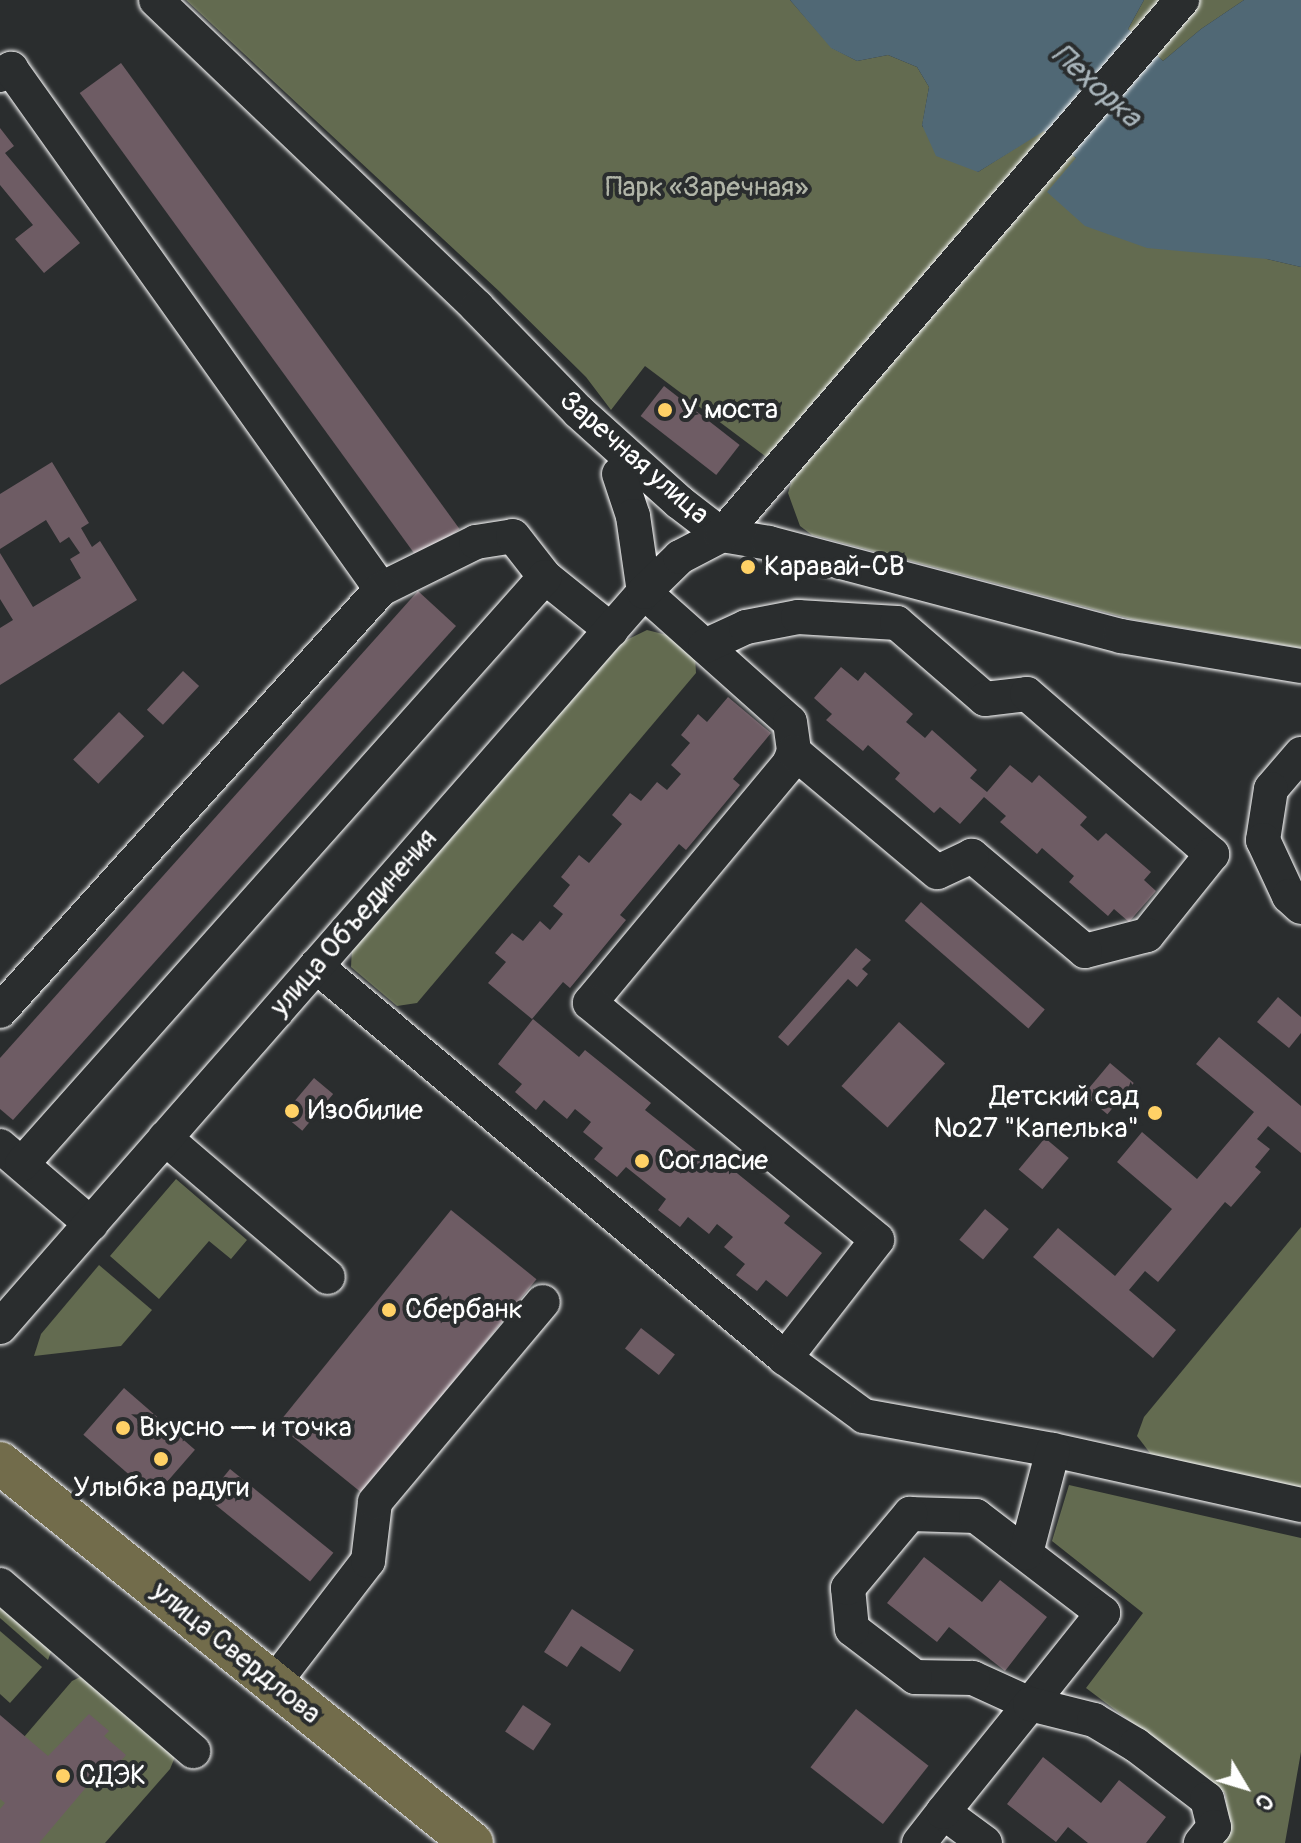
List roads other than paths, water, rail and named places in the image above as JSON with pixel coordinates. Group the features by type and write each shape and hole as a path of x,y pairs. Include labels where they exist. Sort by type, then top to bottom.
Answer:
{"main road":[{"name":"улица Свердлова","path":"0,1463 472,1843"}],"street":[{"name":"Заречная улица","path":"156,0 477,307 578,411 679,502 722,535 769,543 1121,636 1301,666"},
{"path":"722,535 911,320 1182,0"},
{"path":"0,75 11,69 381,589"},
{"path":"619,474 633,516 644,592 790,722 794,752 789,764 590,1003 877,1240 785,1358"},
{"name":"улица Объединения","path":"0,1327 644,592 680,557 722,535"},
{"path":"0,1011 381,589 476,542 513,536 545,577 611,630"},
{"path":"91,1224 11,1155 545,577"},
{"path":"705,646 746,627 798,617 897,623 985,699 1027,694 1212,854 1147,935 1085,951 972,856 937,872 794,752"},
{"path":"1301,754 1271,789 1263,840 1289,896 1301,907"},
{"path":"316,966 785,1358 864,1416 1053,1450 1301,1505"},
{"path":"165,1138 328,1277"},
{"path":"274,1683 368,1561 375,1502 543,1302"},
{"path":"1026,1553 1053,1450"},
{"path":"919,1843 943,1812 1030,1704 1103,1613 976,1516 910,1514 848,1588 852,1629 915,1677 973,1678 1030,1704 1094,1720 1136,1745 1207,1799 1214,1827 1201,1843"},
{"path":"0,1585 193,1751"},
{"path":"943,1812 985,1843"}],"water":[{"name":"Пехорка","path":"790,0 1144,0 1128,29 1163,61 1201,29 1244,0 1301,0 1301,267 1267,259 1147,248 1085,226 1047,192 1076,158 1044,131 978,172 936,156 922,125 929,87 917,67 888,55 857,61 831,48"}],"place":[{"name":"У моста","path":"665,410"},
{"name":"Каравай-СВ","path":"748,567"},
{"name":"Изобилие","path":"292,1111"},
{"name":"Детский сад №27 \"Капелька\"","path":"1155,1113"},
{"name":"Согласие","path":"642,1161"},
{"name":"Сбербанк","path":"389,1310"},
{"name":"Вкусно — и точка","path":"123,1428"},
{"name":"Улыбка радуги","path":"161,1459"},
{"name":"СДЭК","path":"63,1776"}],"park label":[{"name":"Парк «Заречная»","path":"707,188"}]}
